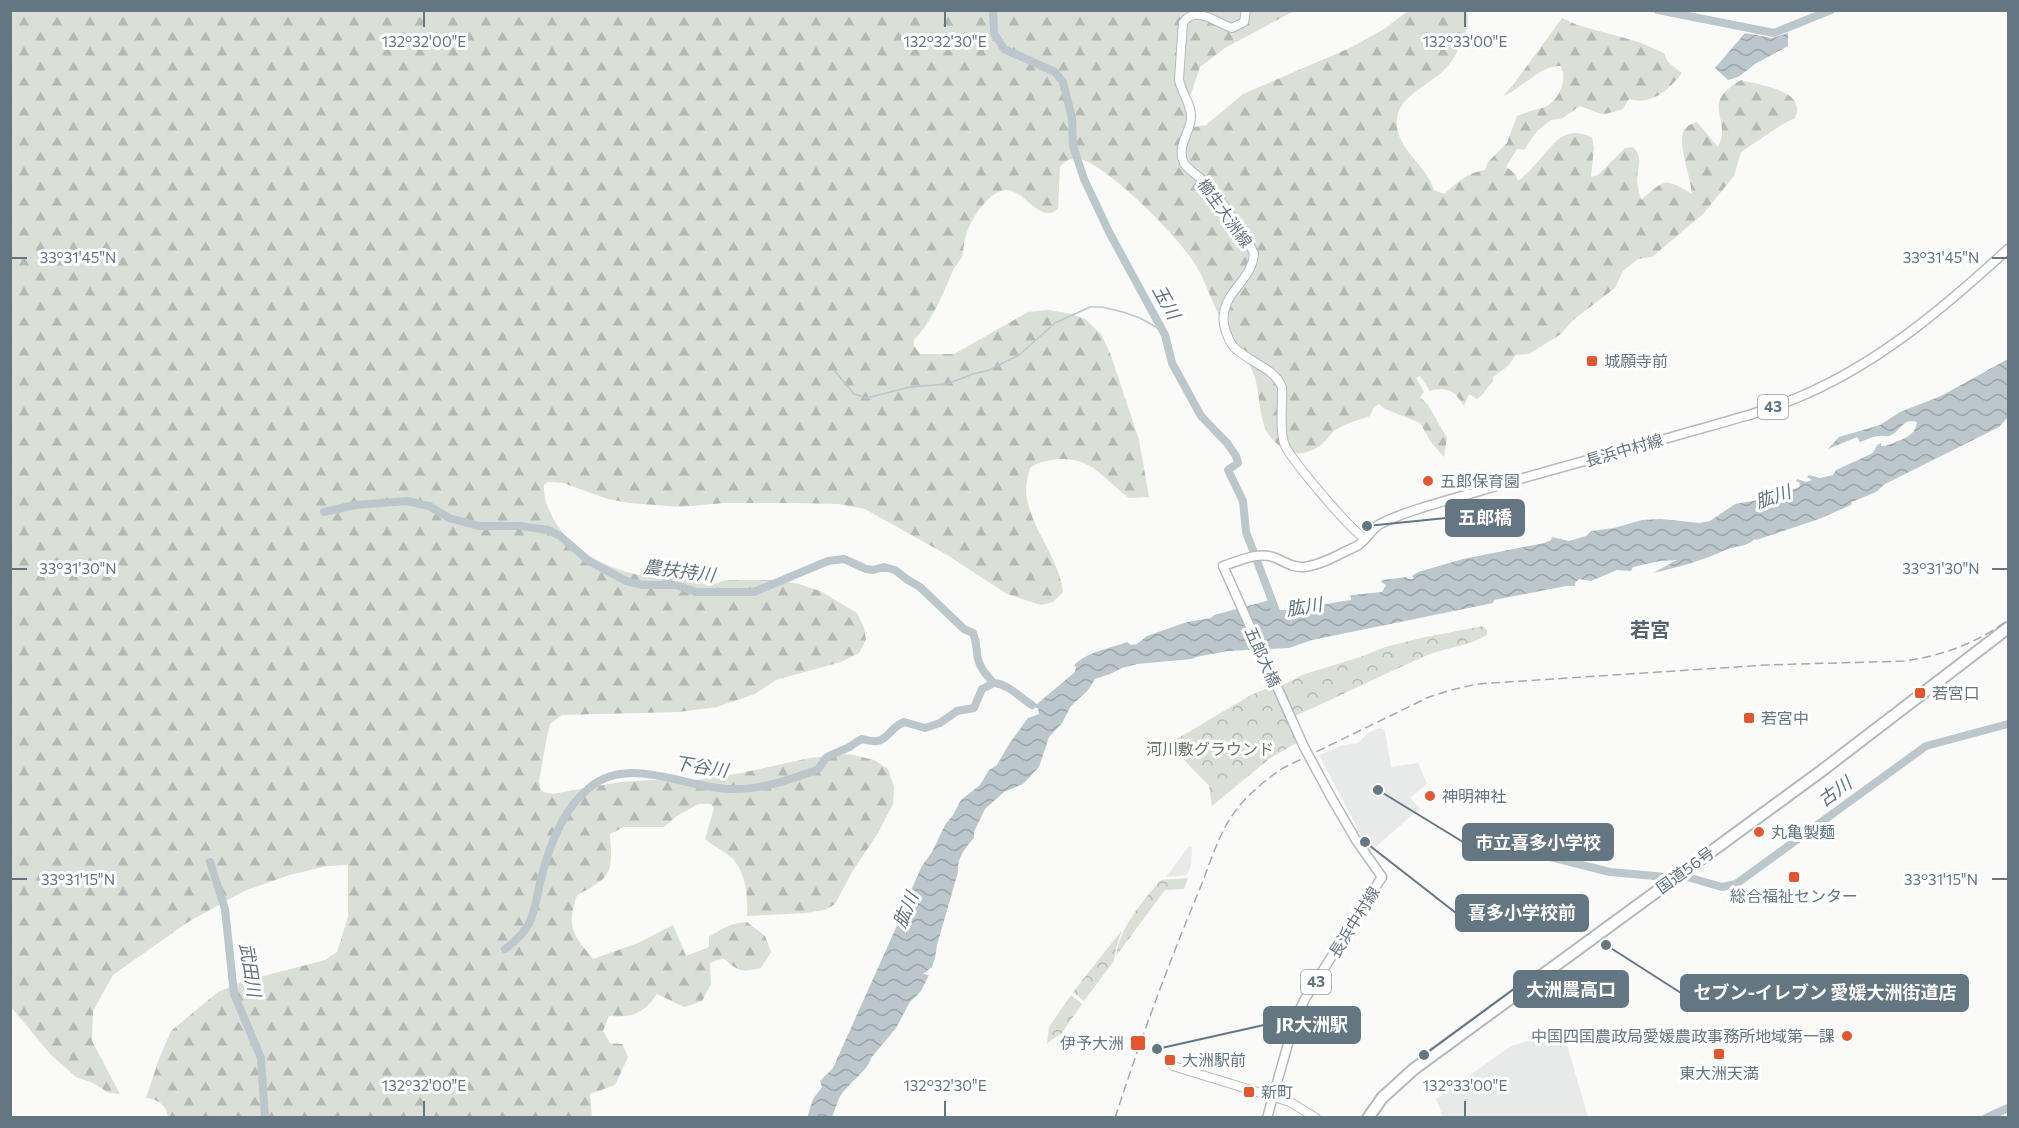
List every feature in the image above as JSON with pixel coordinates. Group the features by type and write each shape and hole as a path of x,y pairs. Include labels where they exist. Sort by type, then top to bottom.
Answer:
{"highway":[{"name":"国道56号","path":"1368,1118 1382,1098 1414,1069 1820,772 2008,628"}],"main road":[{"name":"櫛生大洲線","path":"1246,10 1247,17 1244,22 1232,28 1196,14 1189,16 1183,23 1179,79 1180,88 1190,108 1191,116 1182,154 1184,162 1214,192 1254,255 1251,268 1224,309 1225,332 1243,355 1275,376 1280,382 1283,437 1288,453 1365,538"},
{"name":"長浜中村線","path":"1228,577 1223,566 1260,555 1273,557 1287,564 1306,567 1357,546 1380,524 1452,499 1759,412 1804,395 1844,376 1925,322 2008,249"},
{"name":"五郎大橋","path":"1228,577 1298,736"},
{"name":"長浜中村線","path":"1267,1118 1295,1019 1306,997 1382,877 1367,858 1298,736"},
{"path":"1173,1066 1301,1106 1316,1118"}],"shaded area":[{"path":"1379,728 1385,731 1391,767 1418,763 1427,784 1410,798 1420,808 1370,852 1319,755 1343,745 1358,743 1368,733"},
{"path":"1189,846 1192,847 1191,865 1187,875 1166,877"},
{"path":"1563,1031 1588,1117 1443,1117 1436,1099 1511,1046"}],"green space":[{"path":"10,11 1294,11 1225,48 1200,67 1186,108 1188,121 1195,127 1206,125 1243,94 1352,47 1384,29 1408,11 1466,11 1468,20 1466,31 1452,60 1442,72 1409,97 1399,110 1397,118 1397,128 1405,147 1434,190 1444,194 1468,176 1485,170 1488,162 1507,143 1517,116 1545,107 1558,95 1563,83 1561,66 1546,69 1503,96 1562,18 1577,25 1639,42 1664,53 1668,62 1682,73 1659,95 1645,100 1629,99 1623,109 1601,114 1580,106 1563,118 1551,120 1537,131 1524,150 1517,149 1506,167 1515,173 1518,181 1529,172 1551,146 1572,133 1592,137 1594,148 1591,177 1598,175 1625,148 1633,147 1639,159 1637,180 1641,200 1664,183 1675,185 1692,194 1683,152 1684,130 1697,122 1718,147 1722,137 1719,105 1721,97 1728,89 1741,80 1769,87 1788,95 1797,108 1795,118 1741,152 1734,176 1703,214 1652,257 1638,259 1623,271 1615,288 1573,320 1561,334 1529,354 1516,355 1508,366 1493,377 1493,382 1477,399 1469,394 1464,406 1454,393 1442,389 1430,391 1420,376 1416,378 1424,392 1420,397 1428,405 1447,438 1444,457 1431,442 1420,423 1385,409 1379,404 1374,407 1370,416 1337,429 1321,445 1309,452 1295,453 1277,444 1269,435 1264,424 1252,370 1221,319 1196,265 1170,233 1140,202 1092,164 1080,159 1071,159 1060,167 1058,209 1050,213 1042,212 1012,191 1004,190 995,194 980,208 969,226 962,257 954,268 933,314 914,340 914,346 920,354 954,354 1028,312 1049,310 1085,319 1101,334 1110,353 1139,440 1149,497 1129,498 1095,469 1076,461 1049,460 1030,468 1026,488 1028,504 1056,566 1063,592 1053,602 1041,605 1007,594 947,555 865,509 838,504 797,503 723,503 680,507 608,499 563,483 548,482 544,485 548,507 563,534 574,545 601,562 647,577 691,580 708,586 726,580 775,580 799,584 820,591 857,613 864,628 866,640 859,653 841,662 776,680 755,694 717,707 678,712 562,715 550,724 539,781 541,791 552,794 620,782 689,781 736,774 810,758 849,754 874,760 888,769 894,787 893,804 835,904 825,910 805,913 747,916 743,877 737,864 705,839 714,808 711,804 698,804 677,816 664,827 624,827 610,834 611,857 608,872 604,878 577,895 574,906 573,930 593,959 638,943 673,925 686,956 709,947 709,937 718,931 747,922 765,936 771,952 761,968 754,970 740,970 723,958 710,963 711,984 702,1001 684,1007 657,994 647,1006 637,1013 609,1016 603,1031 610,1043 622,1044 628,1057 615,1085 590,1094 592,1117 168,1117 161,1103 146,1098 171,1031 218,992 244,981 325,960 337,952 348,917 348,865 327,866 290,875 244,891 188,922 113,975 93,1011 92,1041 120,1094 109,1093 91,1082 76,1077 51,1055 11,1007"},
{"path":"1483,626 1487,630 1487,635 1480,639 1430,654 1295,716 1281,686 1302,675 1385,647"},
{"name":"河川敷グラウンド","path":"1272,686 1298,742 1269,759 1212,806 1209,786 1170,743 1251,695"},
{"path":"1188,878 1184,889 1165,890 1116,956 1126,926 1158,883 1161,880"},
{"path":"1122,930 1114,961 1084,1001 1073,992"},
{"path":"1071,995 1082,1004 1061,1034 1047,1044 1049,1027"}],"water":[{"path":"1745,33 1772,38 1788,33 1788,46 1755,64 1738,77 1728,80 1715,68"},
{"name":"肱川","path":"2008,359 2008,417 1999,427 1885,484 1876,492 1852,502 1851,505 1819,519 1755,539 1748,544 1725,550 1699,561 1653,573 1677,560 1633,567 1631,571 1617,570 1591,581 1579,579 1575,586 1494,600 1493,603 1312,640 1289,648 1228,651 1192,659 1137,664 1095,679 1088,690 1071,706 1062,723 1049,737 1039,767 1023,784 1004,792 985,809 974,832 974,838 960,858 935,958 932,967 923,974 929,975 921,991 910,1002 896,1028 866,1067 841,1095 832,1117 807,1118 813,1099 822,1087 820,1081 833,1068 904,910 903,903 945,825 961,800 980,785 989,770 997,765 1028,718 1039,714 1038,708 1030,707 1024,699 1037,704 1075,672 1074,665 1080,660 1093,653 1127,642 1131,645 1137,644 1147,636 1187,622 1211,618 1214,615 1270,600 1277,601 1276,606 1280,610 1289,610 1351,600 1349,596 1352,595 1382,592 1386,585 1381,582 1382,580 1407,577 1414,579 1412,576 1418,572 1463,559 1544,543 1552,537 1569,541 1586,536 1591,531 1614,528 1642,520 1661,519 1700,523 1710,521 1735,504 1775,497 1799,487 1800,483 1796,481 1797,479 1806,482 1812,480 1807,477 1809,475 1820,478 1833,475 1836,470 1873,453 1877,445 1881,443 1881,446 1885,446 1906,438 1916,427 1917,422 1906,422 1889,436 1874,437 1860,442 1857,437 1828,449 1839,437 1880,425 1900,412 1941,396"}],"waterway":[{"name":"玉川","path":"993,10 994,33 1004,49 1055,72 1063,82 1072,118 1073,146 1084,179 1109,232 1165,335 1172,363 1201,416 1236,456 1238,463 1228,470 1243,501 1246,532 1276,611"},
{"path":"1658,10 1774,33 1831,10"},
{"path":"834,370 854,394 867,398 910,387 947,384 989,370 1019,355 1055,323 1090,307 1123,312 1140,318 1163,331"},
{"name":"農扶持川","path":"324,512 355,505 407,501 429,506 449,518 479,526 520,526 548,530 560,536 589,561 626,581 643,585 676,585 696,592 754,592 828,561 844,559 873,570 884,567 895,570 920,587 964,629 973,633 979,662 988,677 994,683 1009,689 1032,705"},
{"name":"下谷川","path":"505,949 522,934 531,918 548,854 564,818 589,788 605,778 639,773 730,789 768,785 817,770 826,758 862,739 882,740 904,722 925,728 940,723 957,711 974,708 982,689 994,683"},
{"name":"古川","path":"1687,877 1722,887 1736,884 1926,746 2008,724"},
{"name":"古川","path":"1518,849 1610,872 1666,877"},
{"name":"武田川","path":"210,862 225,909 234,994 261,1058 265,1118"},
{"path":"1986,1118 2008,1108"}],"railway":[{"path":"1115,1118 1143,1035 1223,831 1233,814 1246,799 1283,768 1429,697 1477,684 1766,665 1904,661 1932,656 1959,647 2008,620"}],"place":[{"name":"城願寺前","path":"1592,361"},
{"name":"五郎保育園","path":"1428,481"},
{"name":"五郎橋","path":"1367,526"},
{"name":"若宮口","path":"1920,693"},
{"name":"若宮中","path":"1749,718"},
{"name":"市立喜多小学校","path":"1378,790"},
{"name":"神明神社","path":"1430,796"},
{"name":"丸亀製麺","path":"1759,832"},
{"name":"喜多小学校前","path":"1365,842"},
{"name":"総合福祉センター","path":"1794,877"},
{"name":"セブン-イレブン 愛媛大洲街道店","path":"1606,945"},
{"name":"中国四国農政局愛媛農政事務所地域第一課","path":"1847,1036"},
{"name":"伊予大洲","path":"1138,1043"},
{"name":"JR大洲駅","path":"1157,1049"},
{"name":"東大洲天満","path":"1719,1054"},
{"name":"大洲農高口","path":"1424,1055"},
{"name":"大洲駅前","path":"1170,1060"},
{"name":"新町","path":"1249,1092"}],"district":[{"name":"若宮","path":"1650,630"}]}
